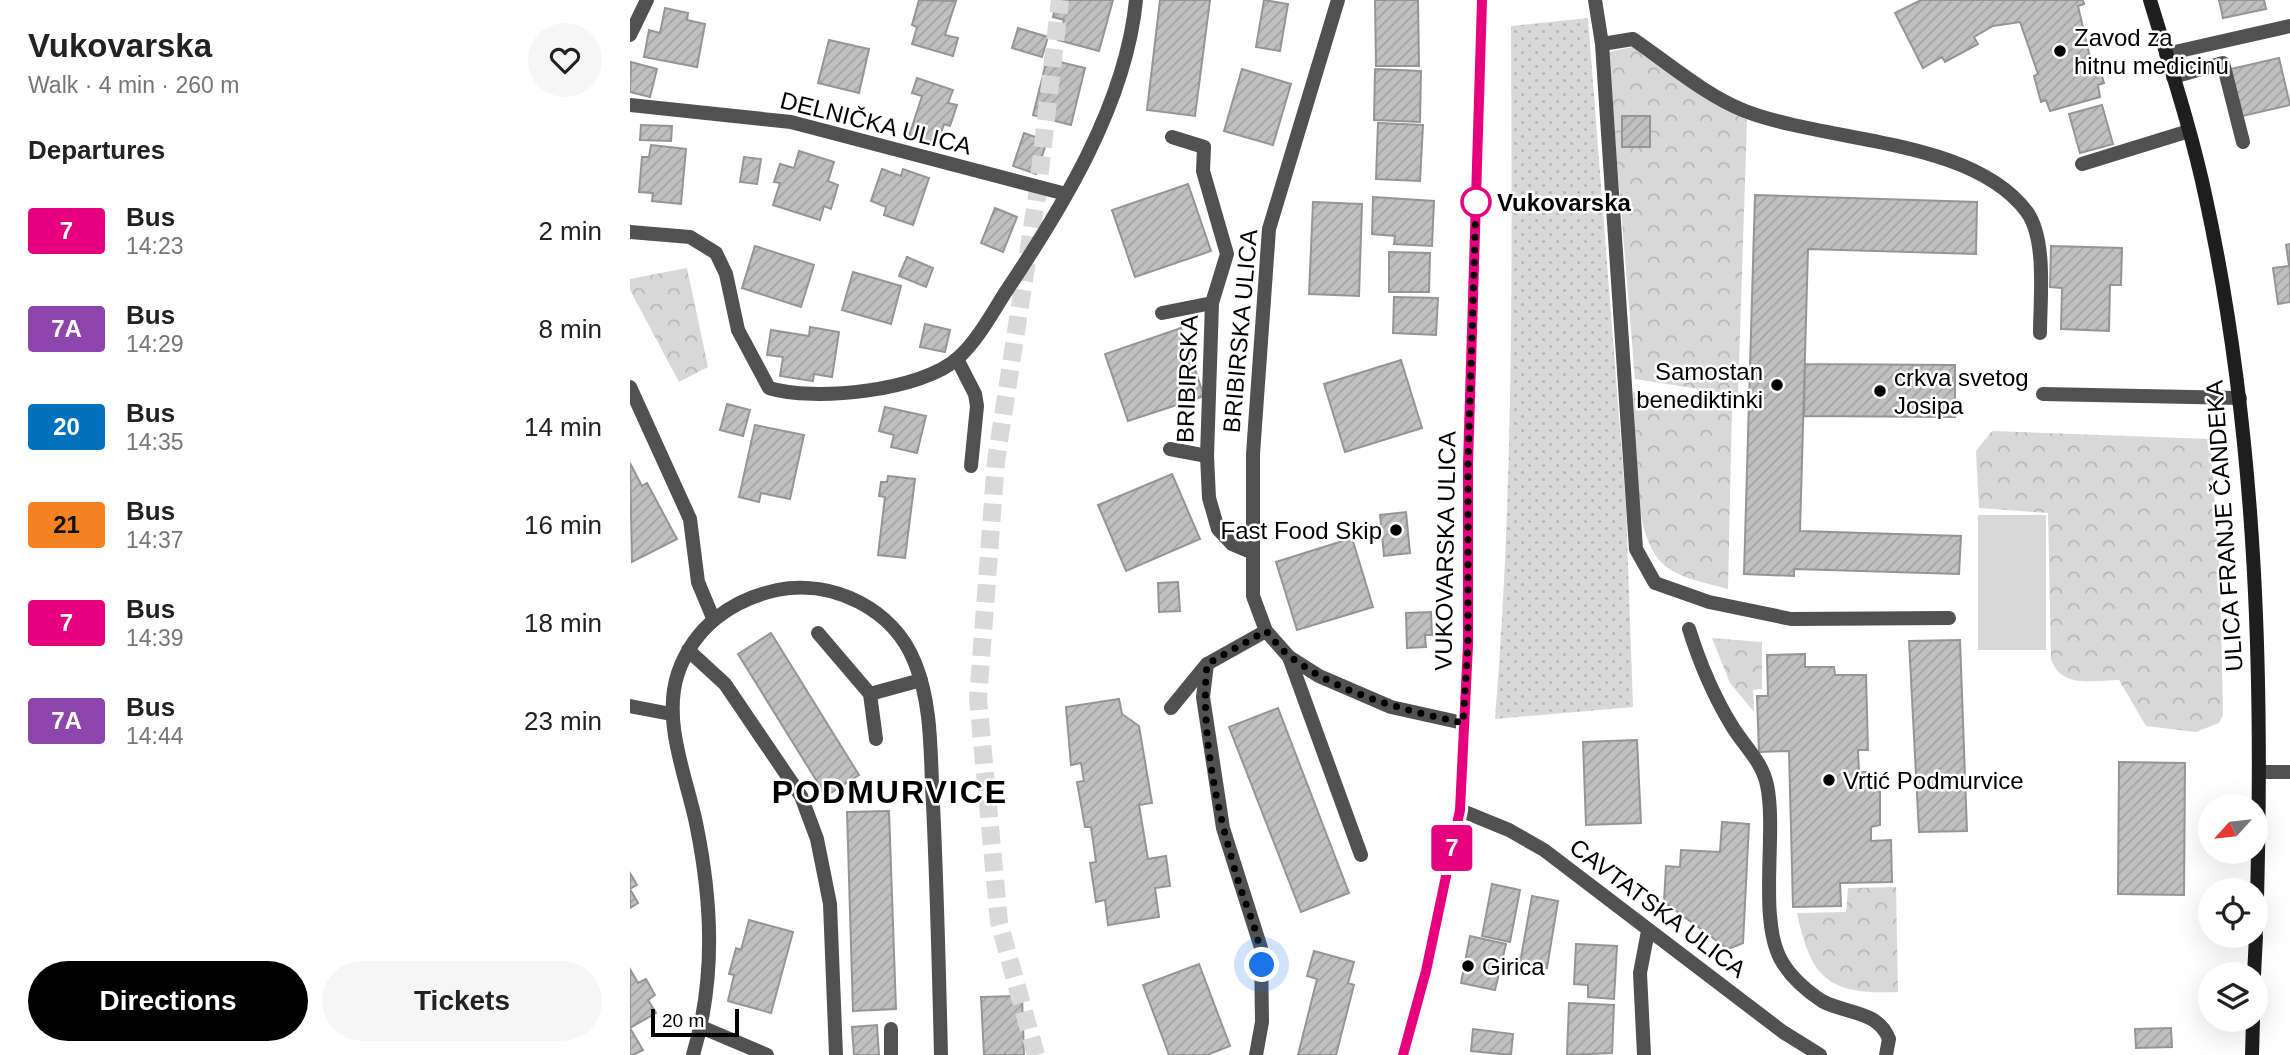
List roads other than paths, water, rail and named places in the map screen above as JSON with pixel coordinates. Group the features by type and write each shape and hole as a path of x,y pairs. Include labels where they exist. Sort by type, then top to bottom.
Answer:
{"main road":[{"name":"VUKOVARSKA ULICA","path":"1403,1055 1426,971 1460,810 1482,0"},
{"name":"ULICA FRANJE ČANDEKA","path":"2150,0 2207,199 2247,451 2261,772 2258,878"},
{"path":"2252,1055 2253,1032"}],"street":[{"path":"630,35 648,0"},
{"path":"630,232 690,237 716,253 726,274 738,330 769,388 791,395 844,394 925,375 957,359 1017,275 1087,158 1132,37 1136,0"},
{"name":"BRIBIRSKA ULICA","path":"1338,0 1269,229 1253,454 1253,596 1266,631 1289,657 1319,676 1391,707 1463,723"},
{"path":"1595,0 1602,44 1636,549 1655,583 1709,602 1791,619 1949,618"},
{"path":"2166,54 2290,26"},
{"path":"1602,44 1633,39 1688,77 1744,110 1806,129 1876,142 1968,166 1999,186 2029,215 2040,257 2040,333"},
{"path":"2173,77 2223,63 2243,142"},
{"name":"DELNIČKA ULICA","path":"630,105 791,122 1066,194"},
{"path":"2082,164 2189,131"},
{"name":"BRIBIRSKA","path":"1172,137 1204,148 1205,179 1227,254 1212,303 1207,456 1209,498 1218,529 1232,544 1251,552"},
{"name":"BRIBIRSKA","path":"1162,313 1212,303"},
{"path":"957,359 975,394 977,406 971,466"},
{"path":"630,387 691,519 698,582 713,618"},
{"path":"2043,394 2240,398"},
{"name":"BRIBIRSKA","path":"1170,449 1207,456"},
{"path":"693,1055 701,1027 711,955 709,898 671,714 677,675 688,650 713,618 738,602 794,587 814,587 845,594 877,613 904,642 921,680 930,754 942,1055"},
{"path":"1689,629 1714,694 1734,730 1758,760 1768,788 1772,917 1777,953 1793,976 1824,1002 1876,1020 1889,1038 1886,1055"},
{"path":"1171,708 1207,664 1266,631"},
{"path":"818,633 870,694 876,739"},
{"path":"688,650 725,684 802,796 817,839 830,904 836,1055"},
{"path":"1289,657 1361,855"},
{"path":"1207,664 1203,697 1223,828 1261,948 1262,1022 1256,1055"},
{"path":"870,694 921,680"},
{"path":"630,706 671,714"},
{"path":"2261,772 2290,772"},
{"name":"CAVTATSKA ULICA","path":"1460,810 1508,830 1544,850 1647,931 1783,1032 1820,1055"},
{"path":"1644,1055 1640,973 1647,931"},
{"path":"701,1027 767,1055"},
{"path":"891,1029 891,1055"}],"tunnel":[{"path":"1036,1055 999,922 978,699 996,461 1037,196 1060,0"}],"place":[{"name":"Zavod za hitnu medicinu","path":"2060,51"},
{"name":"Vukovarska","path":"1476,202"},
{"name":"Samostan benediktinki","path":"1777,385"},
{"name":"crkva svetog Josipa","path":"1880,391"},
{"name":"Fast Food Skip","path":"1396,530"},
{"name":"Vrtić Podmurvice","path":"1829,780"},
{"name":"Girica","path":"1468,966"}],"district":[{"name":"PODMURVICE","path":"890,792"}]}
